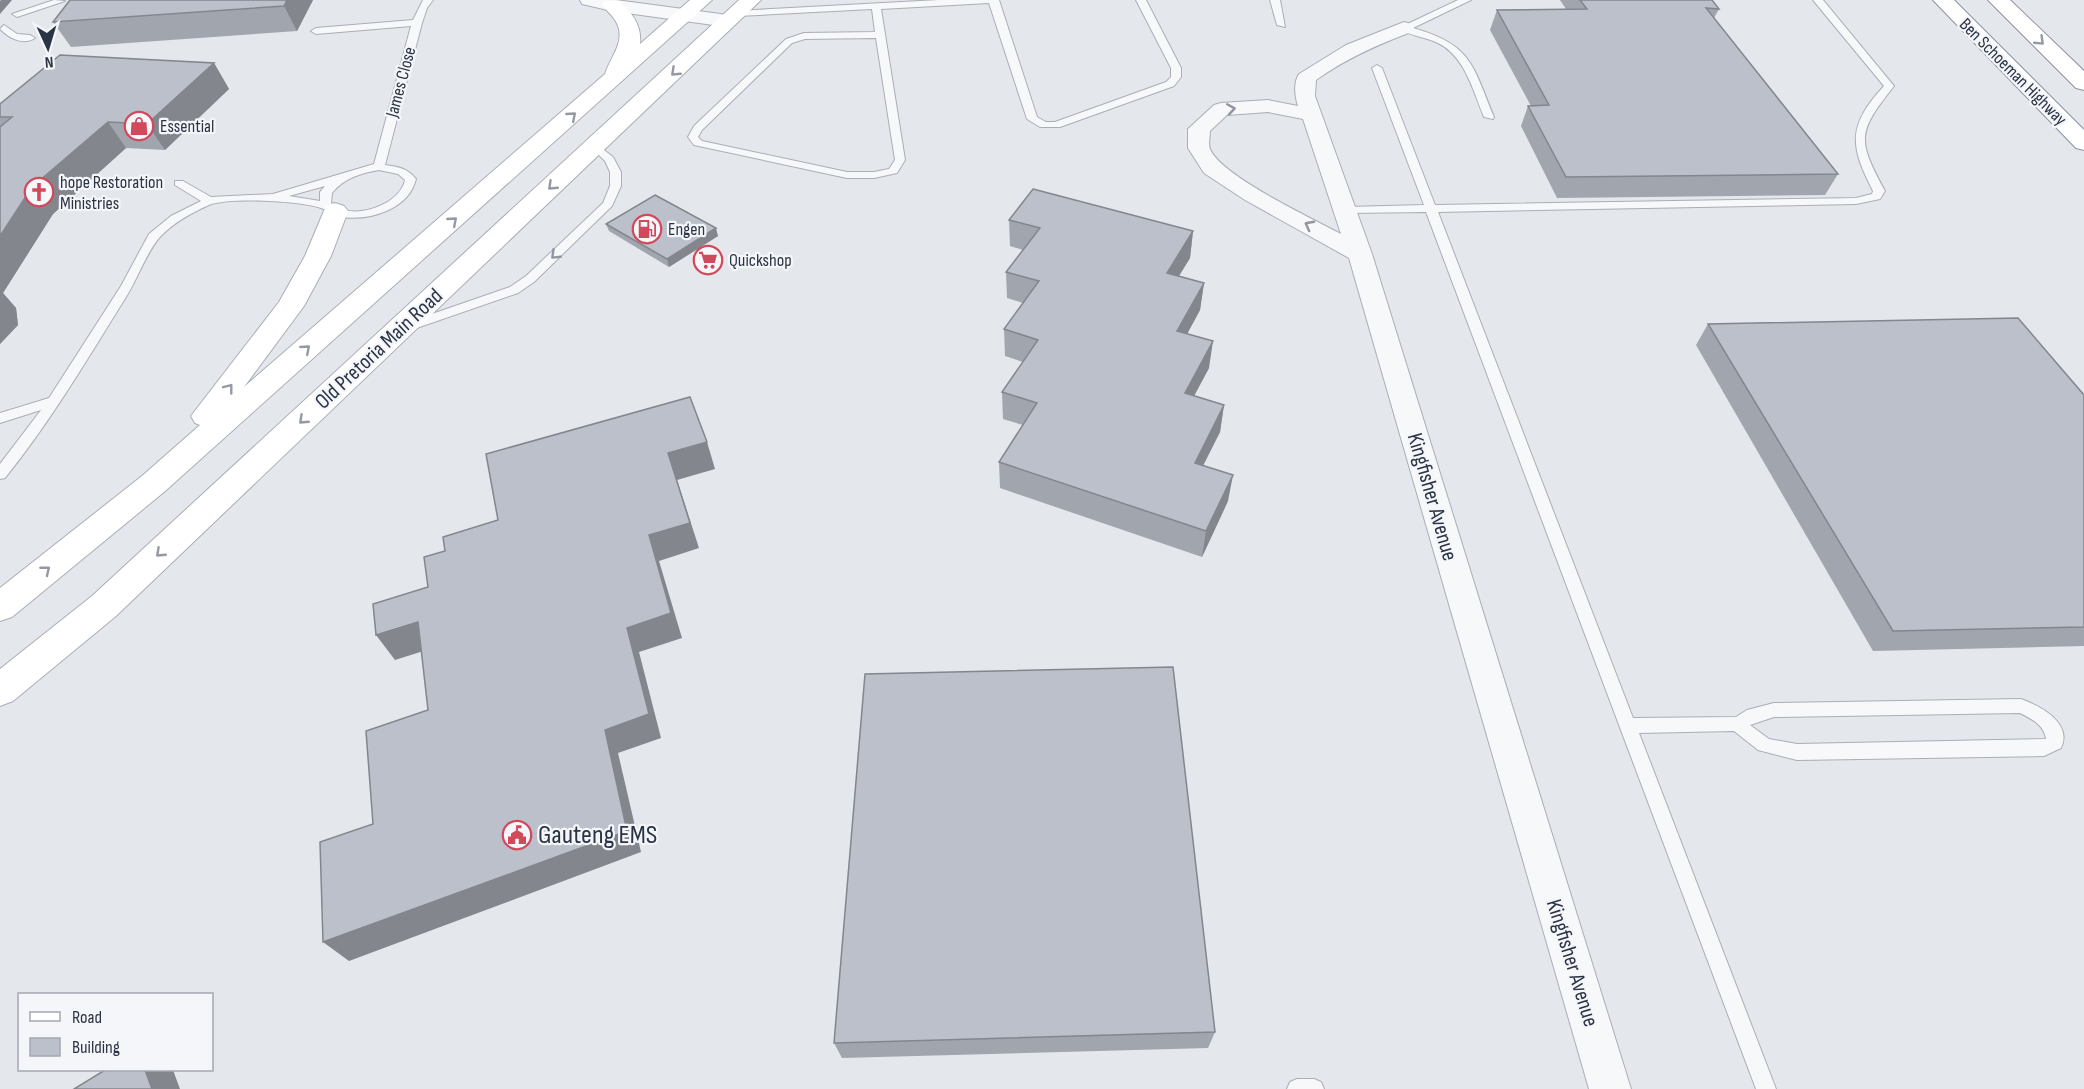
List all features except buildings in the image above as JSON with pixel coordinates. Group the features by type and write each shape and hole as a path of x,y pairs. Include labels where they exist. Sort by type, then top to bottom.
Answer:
{"main road":[{"name":"Old Pretoria Main Road","path":"0,607 153,483 606,87 702,0"},
{"name":"Ben Schoeman Highway","path":"1943,0 2084,143"},
{"name":"Ben Schoeman Highway","path":"1998,0 2084,83"},
{"path":"606,87 627,50 630,33 626,18 612,5"},
{"name":"Old Pretoria Main Road","path":"0,690 104,606 739,11"},
{"path":"153,483 290,306 318,256 330,208"}],"street":[{"path":"589,0 685,15 739,11"},
{"name":"Kingfisher Avenue","path":"1404,28 1354,47 1326,63 1306,78 1305,96 1347,210 1610,1089"},
{"path":"1312,115 1268,106 1221,109 1199,129 1199,148 1212,168 1253,195 1360,254"}],"lane":[{"name":"James Close","path":"379,167 417,23 428,0"},
{"path":"849,7 863,0"},
{"path":"739,11 994,0 1032,119 1044,125 1056,125 1170,84 1176,77 1176,68 1141,0"},
{"path":"1275,0 1282,25"},
{"name":"Kingfisher Avenue","path":"1404,28 1466,0"},
{"path":"1347,210 1856,201 1876,197 1879,191 1858,145 1862,122 1874,102 1889,86 1818,0"},
{"path":"17,14 60,1"},
{"path":"876,6 881,35 900,160 893,171 874,176 847,175 699,143 693,137 698,128 789,41 812,35 881,35"},
{"path":"316,31 417,23"},
{"path":"4,28 14,37 30,38"},
{"path":"1404,28 1436,38 1454,48 1462,58 1489,117"},
{"path":"1377,68 1766,1089"},
{"path":"400,329 488,301 514,290 530,279 608,204 616,188 615,167 612,160 595,146"},
{"path":"0,474 28,440 54,401 127,286 153,237 174,218 209,201 273,197 338,179 350,173 379,167 392,167 409,175 412,181 410,189 404,196 387,207 367,213 352,214 273,197"},
{"path":"330,208 326,192 338,179"},
{"path":"179,183 209,201"},
{"path":"0,418 54,401"},
{"path":"1628,726 1738,724 1753,715 1774,710 2021,706 2035,711 2047,722 2056,736 2055,743 2044,748 1797,752 1773,749 1752,740 1738,724"},
{"path":"1297,1089 1314,1089"}],"place":[{"name":"Essential","path":"139,126"},
{"name":"hope Restoration Ministries","path":"39,192"},
{"name":"Engen","path":"647,229"},
{"name":"Quickshop","path":"708,260"},
{"name":"Gauteng EMS","path":"517,835"}]}
